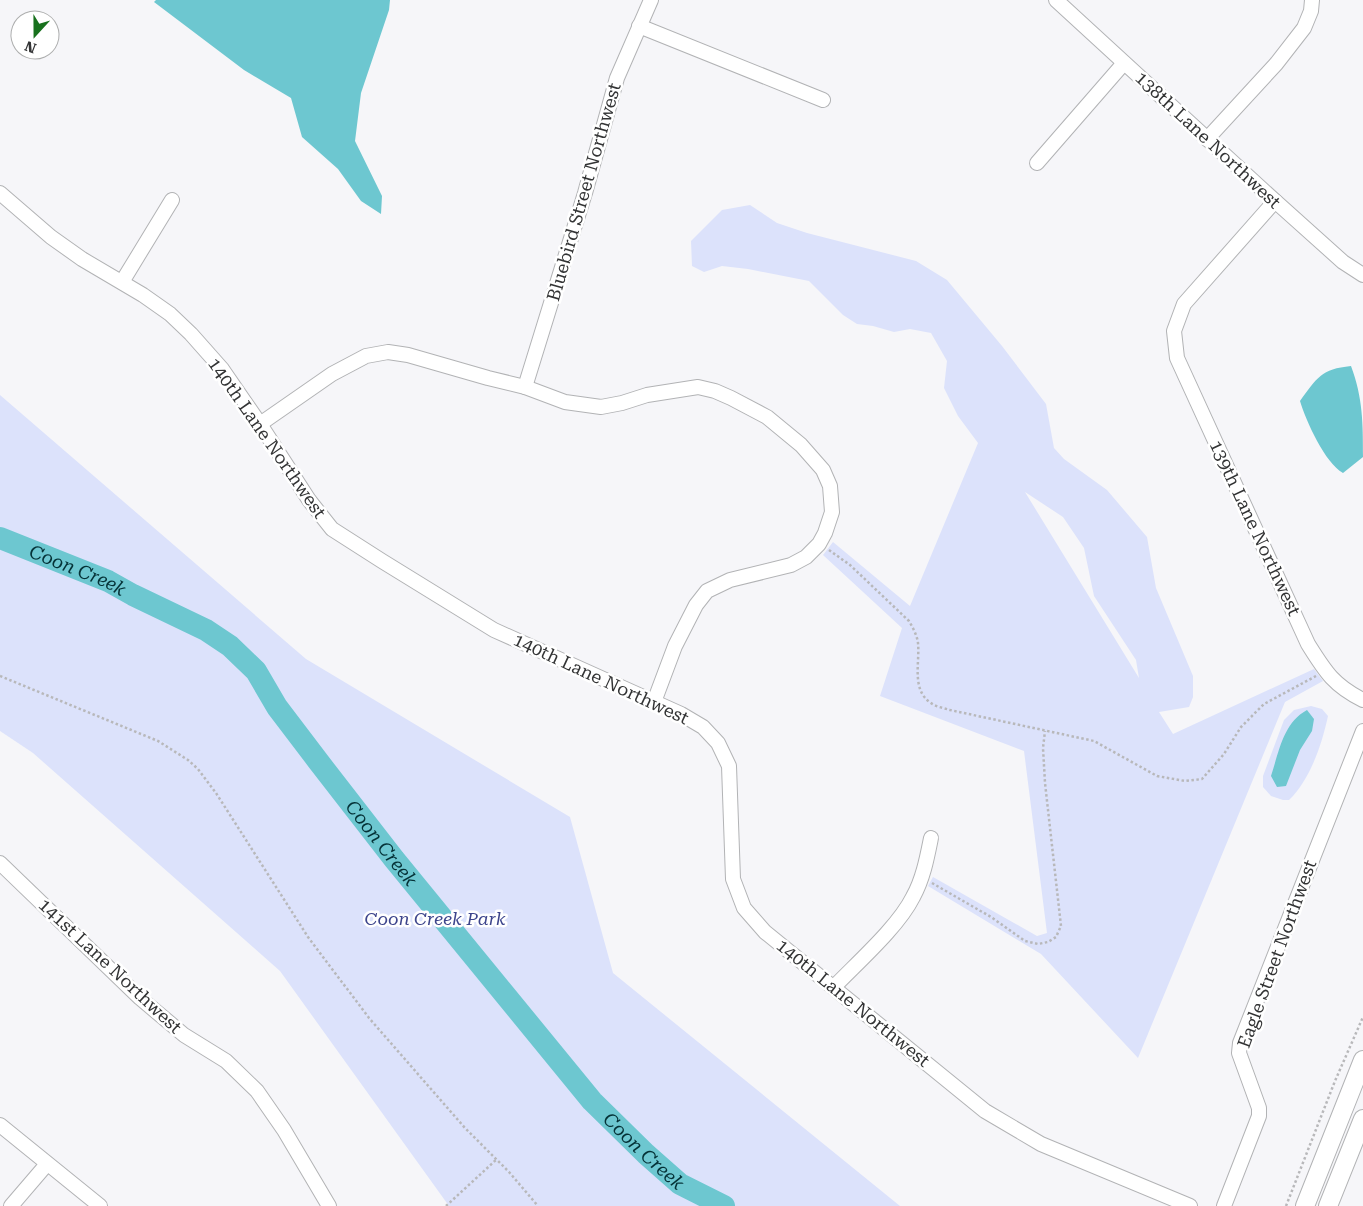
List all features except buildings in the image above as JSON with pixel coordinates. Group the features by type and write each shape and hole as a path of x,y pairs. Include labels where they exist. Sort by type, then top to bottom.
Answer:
{"main road":[{"path":"1306,1206 1363,1060"},
{"path":"1328,1206 1363,1120"}],"street":[{"name":"Bluebird Street Northwest","path":"525,387 585,193 617,78 651,0"},
{"name":"138th Lane Northwest","path":"1056,0 1124,64 1208,138 1275,202 1343,262 1363,276"},
{"path":"1208,138 1276,64 1304,28 1311,11 1312,0"},
{"path":"639,26 823,100"},
{"path":"1037,163 1124,64"},
{"name":"140th Lane Northwest","path":"0,193 51,237 82,259 122,282 170,314 191,334 222,370 260,424 309,500 332,529 494,630 681,714 703,727 718,743 729,766 733,879 744,908 765,932 985,1111 1016,1131 1050,1148 1190,1206"},
{"path":"122,282 172,200"},
{"name":"139th Lane Northwest","path":"1275,202 1184,304 1174,331 1177,358 1308,644 1328,676 1347,692 1363,700"},
{"path":"260,424 332,374 366,356 388,352 408,355 525,387 565,402 601,407 647,395 698,387 715,391 731,398 767,418 801,445 823,470 830,486 832,512 822,539 806,557 790,565 730,580 707,591 696,605 675,646 654,702"},
{"name":"Eagle Street Northwest","path":"1224,1206 1259,1116 1259,1108 1239,1053 1240,1043 1363,730"},
{"path":"834,987 890,928 913,898 922,878 931,838"},
{"name":"141st Lane Northwest","path":"0,863 140,998 184,1035 226,1061 257,1091 284,1130 329,1206"},
{"path":"0,1125 100,1206"},
{"path":"11,1206 47,1164"}],"path":[{"path":"822,539 833,552 850,565 909,621 918,644 918,680 923,695 931,704 950,710 1094,741 1158,776 1185,781 1202,779 1224,754 1241,727 1264,704 1313,677"},
{"path":"0,676 158,741 188,760 198,769 216,793 308,937 369,1018 465,1128 538,1206"},
{"path":"922,878 991,918 1025,941 1038,944 1048,942 1056,937 1061,926 1045,783 1043,748 1045,730"},
{"path":"1286,1206 1335,1081 1363,1017"},
{"path":"446,1206 497,1160"}],"green space":[{"path":"750,205 777,223 807,233 916,261 947,280 1002,346 1046,404 1054,448 1064,459 1107,490 1147,537 1156,588 1193,676 1193,697 1189,707 1159,712 1173,734 1314,669 1323,681 1285,702 1138,1058 1041,954 928,886 933,877 1037,936 1047,933 1024,751 880,696 902,628 823,555 833,542 910,606 978,443 958,416 944,388 947,361 931,333 910,329 894,332 857,324 843,315 809,281 722,266 704,272 692,266 691,241 722,210","holes":["1025,492 1063,517 1084,548 1094,596 1136,660 1139,678"]},
{"name":"Coon Creek Park","path":"0,395 306,659 570,817 613,973 900,1206 449,1206 280,971 33,753 0,731"},
{"path":"1311,706 1322,709 1328,716 1314,761 1303,782 1289,800 1271,796 1263,787 1263,776 1284,720 1294,710"}],"water":[{"path":"156,0 390,0 389,10 361,93 355,141 382,196 381,214 361,201 338,169 302,137 291,98 244,70 154,2"},
{"path":"1351,366 1360,400 1363,457 1343,473 1336,468 1323,451 1311,430 1300,401 1311,386 1326,372"},
{"path":"1307,710 1314,719 1312,731 1300,750 1286,786 1277,787 1271,776 1283,739 1292,722"}],"waterway":[{"name":"Coon Creek","path":"0,538 108,581 206,630 230,646 256,671 277,707 394,859 592,1101 646,1154 680,1184 724,1206"}]}
